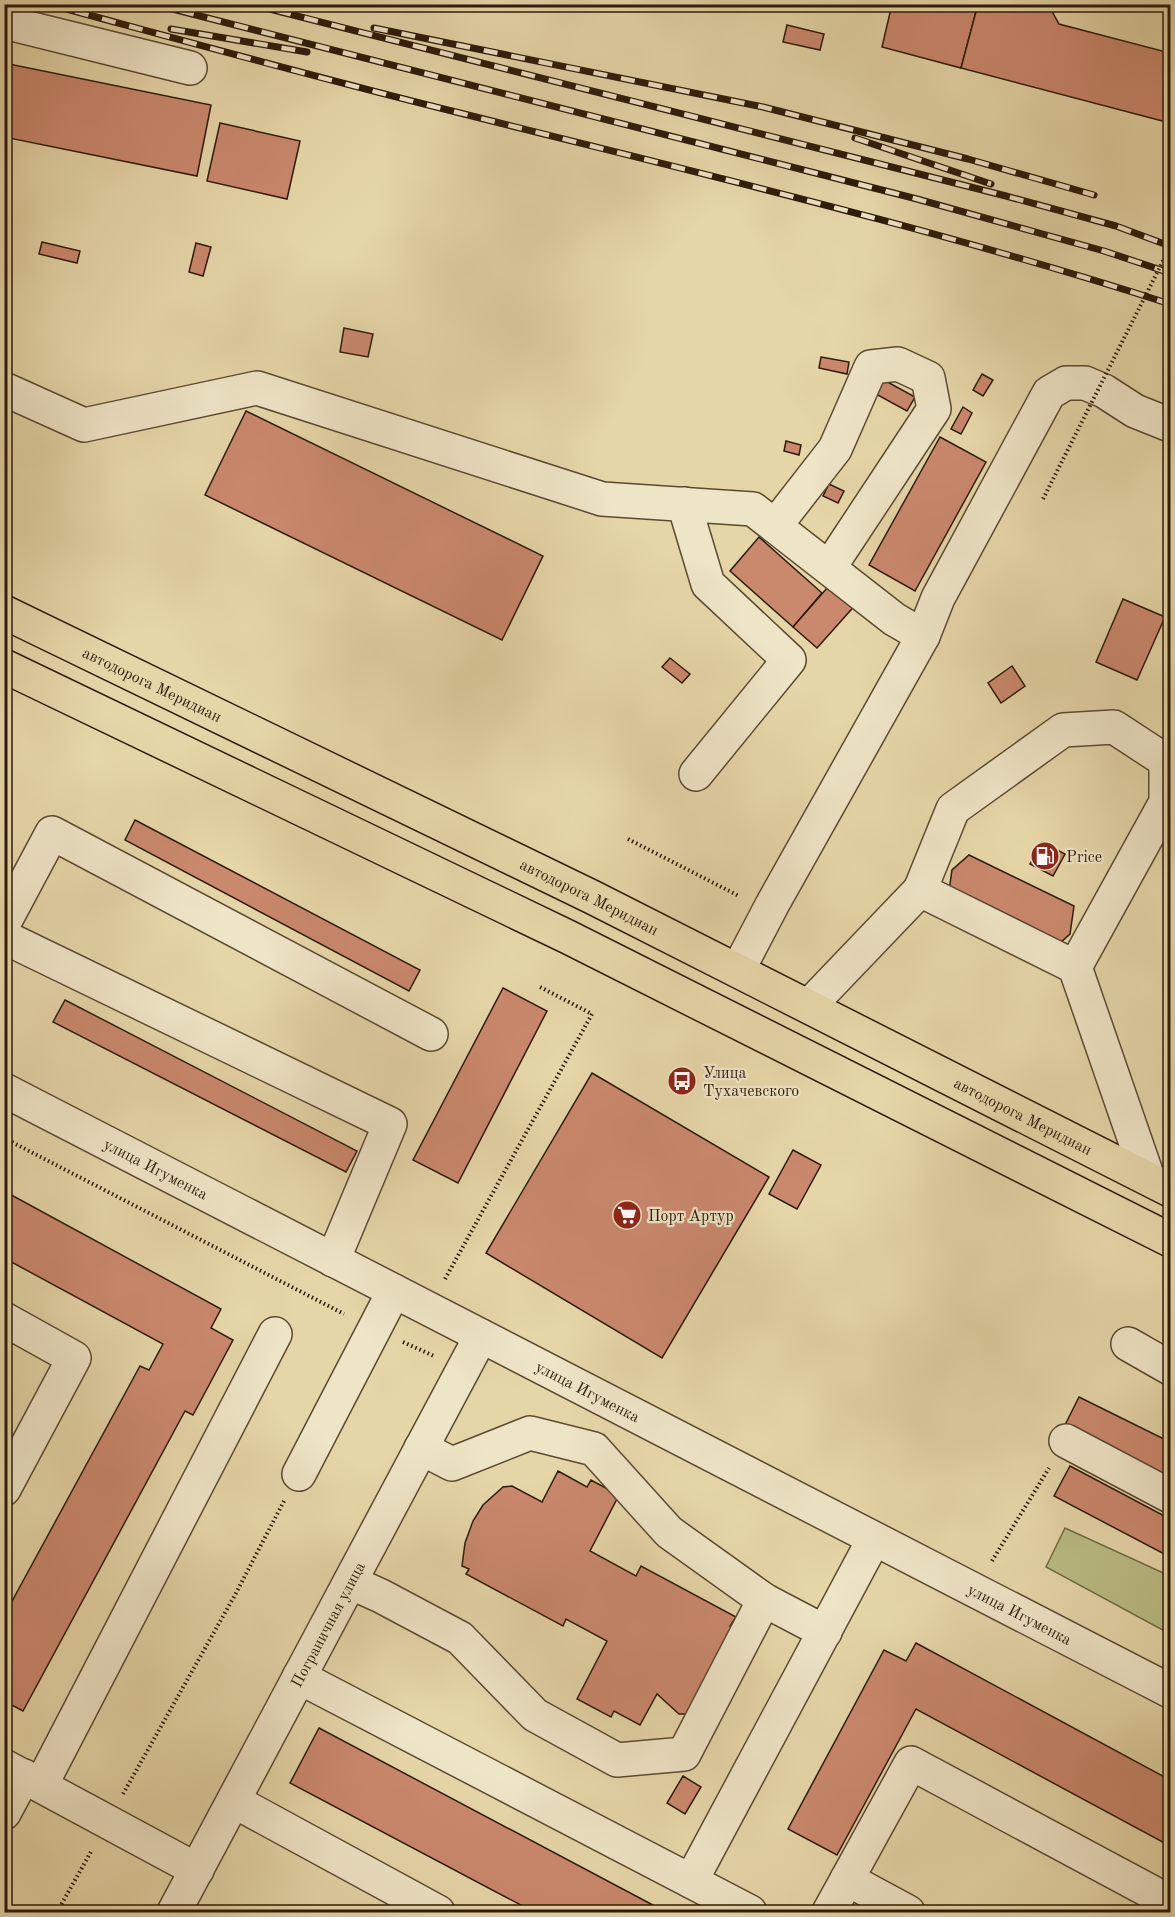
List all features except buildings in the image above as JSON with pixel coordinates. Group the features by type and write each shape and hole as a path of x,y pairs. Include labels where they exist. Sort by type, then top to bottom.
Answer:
{"main road":[{"name":"автодорога Меридиан","path":"4,612 738,970 1159,1184"},
{"path":"4,666 568,937 1170,1240"}],"street":[{"path":"4,22 190,68"},
{"path":"775,526 835,449 871,367 898,363 928,378 934,409 829,568"},
{"path":"738,970 923,636 938,598 1049,393 1066,383 1085,383 1135,411 1170,424"},
{"path":"4,388 84,425 257,388 602,499 753,509 894,619 923,636"},
{"path":"684,504 708,584 789,660 696,774"},
{"path":"809,1006 920,890 953,809 1063,730 1114,727 1166,761 1166,802 1075,967"},
{"path":"4,923 52,833 431,1034"},
{"path":"920,890 1075,967 1159,1184"},
{"path":"4,937 390,1124 333,1260"},
{"name":"улица Игуменка","path":"4,1090 1170,1691"},
{"path":"299,1474 394,1291"},
{"path":"4,1319 74,1358 4,1489"},
{"path":"4,1813 275,1334"},
{"name":"Пограничная улица","path":"174,1912 481,1336"},
{"path":"1128,1344 1170,1368"},
{"path":"421,1448 452,1464 530,1433 594,1449 669,1532 764,1600 825,1632"},
{"path":"1066,1441 1170,1496"},
{"path":"691,1881 874,1539"},
{"path":"350,1582 460,1638 535,1715 617,1760 684,1754 764,1600"},
{"path":"299,1677 750,1912"},
{"path":"829,1912 911,1763 1170,1902"},
{"path":"23,1776 197,1870"},
{"path":"234,1802 438,1912"},
{"path":"847,1879 908,1912"}],"path":[{"path":"1043,499 1170,248"},
{"path":"628,839 745,899 772,905"},
{"path":"429,1309 592,1014 540,987"},
{"path":"4,1138 375,1330"},
{"path":"974,1590 1066,1441"},
{"path":"57,1912 235,1595 299,1474"}],"green space":[{"path":"1065,1528 1170,1576 1170,1634 1046,1567"}],"railway":[{"path":"48,4 357,87 906,226 1170,304"},
{"path":"153,4 917,199 1104,251 1170,273"},
{"path":"250,4 1006,196 1116,226 1170,246"},
{"path":"374,28 763,107 968,159 1094,195"},
{"path":"171,29 307,52"},
{"path":"855,138 991,184"}],"place":[{"name":"Price","path":"1045,856"},
{"name":"Улица Тухачевского","path":"682,1081"},
{"name":"Порт Артур","path":"627,1215"}]}
